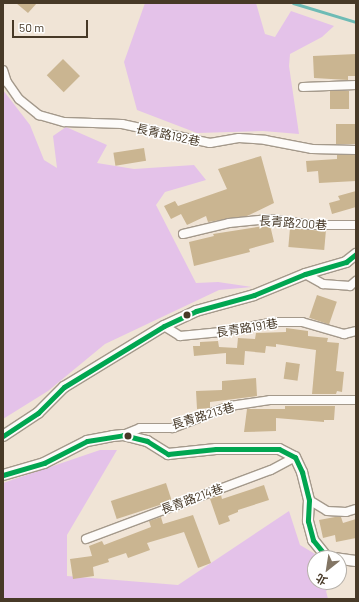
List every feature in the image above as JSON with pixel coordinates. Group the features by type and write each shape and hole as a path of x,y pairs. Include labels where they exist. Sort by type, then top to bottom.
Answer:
{"street":[{"name":"長青路192巷","path":"3,70 7,82 19,99 39,115 64,122 122,124 210,144 239,138 265,140 312,149 356,150"},
{"path":"303,87 356,84"},
{"name":"長青路200巷","path":"183,234 229,223 269,219 312,225 356,226"},
{"path":"3,436 38,413 64,387 164,326 196,311 254,295 305,274 346,262 356,254"},
{"path":"305,274 323,284 350,286 356,282"},
{"name":"長青路191巷","path":"164,326 180,336 220,332 275,322 302,322 344,334 356,331"},
{"name":"長青路213巷","path":"123,435 140,428 173,428 230,406 270,400 356,400"},
{"path":"3,475 44,463 87,441 123,435 146,441 168,454 263,448 278,449 296,457 309,500 307,514 313,540 327,557 356,561"},
{"name":"長青路214巷","path":"86,539 271,470 296,457"},
{"path":"309,500 328,511 346,512 356,509"}],"shaded area":[{"path":"145,3 256,3 265,34 275,37 291,11 334,26 322,37 290,54 289,66 299,134 263,131 197,133 137,110 124,62"},
{"path":"3,90 30,125 44,160 57,168 53,136 66,127 107,145 97,163 134,169 194,165 206,180 165,192 156,205 196,283 218,282 252,287 219,290 105,344 48,391 3,419"},
{"path":"100,450 117,450 67,535 67,576 178,585 289,511 300,545 308,550 307,550 307,590 327,590 326,591 328,599 3,599 3,483"}],"building":[{"path":"16,3 37,3 28,13"},
{"path":"356,54 356,76 348,76 348,80 314,78 313,56"},
{"path":"63,59 80,76 64,92 47,75"},
{"path":"330,91 349,91 349,109 330,109"},
{"path":"336,124 356,124 356,144 336,144"},
{"path":"144,148 146,161 115,166 113,153"},
{"path":"337,155 356,155 356,181 319,183 318,171 307,172 306,161 337,159"},
{"path":"261,156 274,203 247,216 208,222 206,216 187,225 181,214 171,219 164,206 175,201 178,206 227,189 218,169"},
{"path":"356,191 356,207 332,214 329,203 340,200 338,196"},
{"path":"270,225 274,242 249,249 250,252 194,266 189,242 214,236 213,234"},
{"path":"290,228 326,231 324,250 288,247"},
{"path":"317,295 337,302 329,325 309,318"},
{"path":"286,328 308,331 308,336 328,338 327,342 339,343 336,371 344,372 342,392 337,391 336,394 312,394 316,350 276,344 276,347 266,346 265,353 245,351 244,365 226,364 226,353 194,356 193,346 200,346 200,342 218,341 219,347 237,348 238,338 255,339 256,333 286,332"},
{"path":"286,362 300,364 297,381 284,379"},
{"path":"256,378 257,396 210,402 210,408 197,409 196,391 222,390 222,381"},
{"path":"285,406 335,406 334,420 324,420 324,422 276,418 276,431 244,432 247,409 285,409"},
{"path":"166,483 172,501 117,519 111,501"},
{"path":"264,485 269,500 238,510 238,512 228,516 230,521 219,525 210,499 221,495 222,499"},
{"path":"193,515 211,563 198,568 184,532 147,543 150,550 128,558 126,553 108,559 109,562 93,567 94,576 73,579 70,559 92,556 89,546 102,541 104,545 151,527 149,521 161,517 163,524"},
{"path":"341,517 343,523 356,519 356,538 336,542 335,535 323,538 319,520"}],"waterway":[{"path":"293,3 356,22"}],"transit line":[{"path":"3,436 38,413 64,387 164,326 196,311 254,295 305,274 346,262 356,254"},
{"path":"3,475 44,463 87,441 123,435 147,441 168,454 216,449 279,449 295,457 302,472 309,500 308,521 313,540 321,550"}]}
